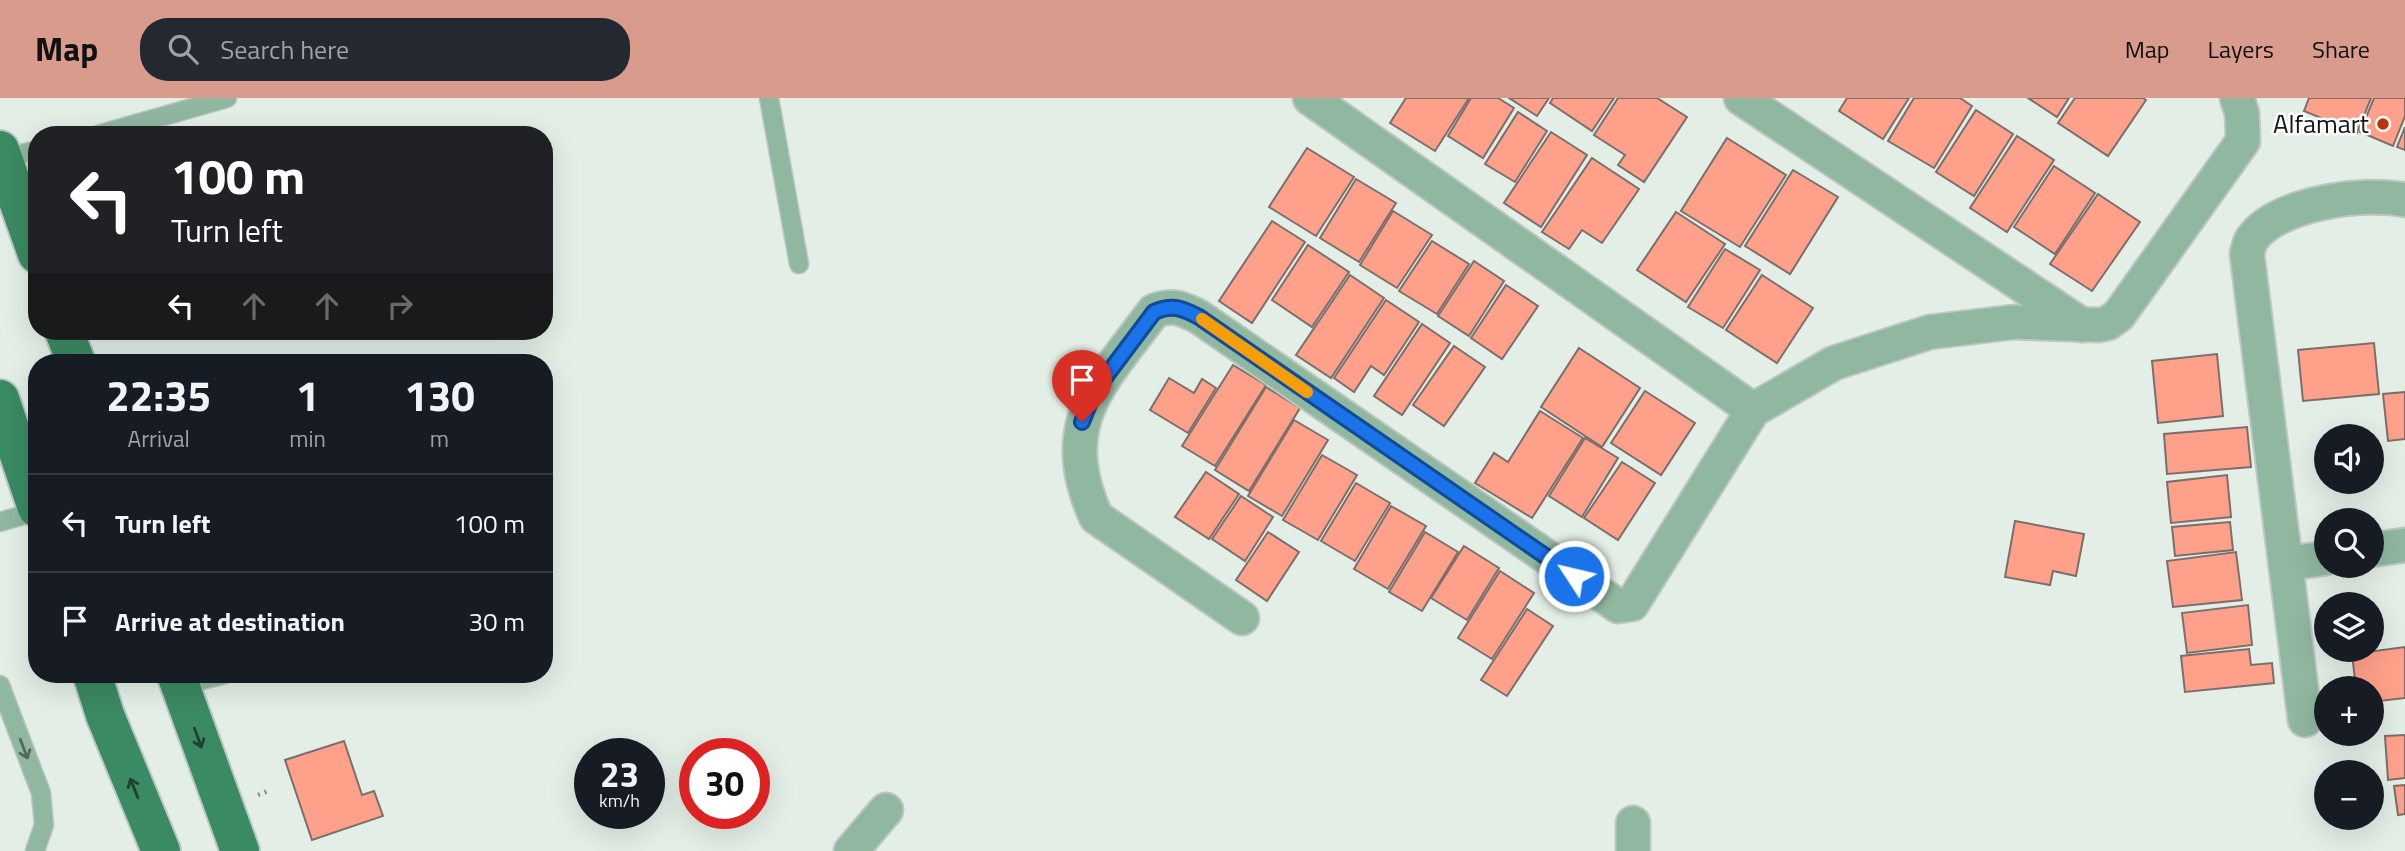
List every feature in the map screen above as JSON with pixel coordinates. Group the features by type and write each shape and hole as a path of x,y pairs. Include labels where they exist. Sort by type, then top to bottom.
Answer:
{"main road":[{"path":"13,153 28,216"},
{"path":"0,399 28,482"},
{"path":"95,683 105,715 161,851"},
{"path":"178,683 240,851"}],"street":[{"path":"1310,98 1753,410"},
{"path":"1741,98 2082,325"},
{"path":"1242,618 1096,517 1087,497 1080,448 1079,433 1082,422 1094,392 1154,312 1166,307 1181,307 1199,317 1618,606 1632,604 1753,410 1834,363 1930,332 2014,322 2082,325 2108,323 2119,315 2243,141 2242,113 2237,98"},
{"path":"2305,720 2247,254 2251,240 2268,225 2308,205 2350,198 2391,197 2405,200"},
{"path":"2384,548 2405,545"},
{"path":"2286,564 2314,560"},
{"path":"851,851 886,810"}],"lane":[{"path":"129,126 228,98"},
{"path":"769,98 799,264"},
{"path":"0,522 28,512"},
{"path":"0,685 41,793 44,825 35,851"}],"building":[{"path":"1406,98 1469,98 1435,151 1390,123"},
{"path":"1471,98 1498,98 1514,108 1483,158 1448,136"},
{"path":"1509,98 1549,98 1537,116"},
{"path":"1553,98 1614,98 1592,131 1550,103"},
{"path":"1618,98 1657,98 1687,117 1644,182 1618,165 1625,155 1594,135"},
{"path":"1847,98 1909,98 1883,139 1839,111"},
{"path":"1914,98 1960,98 1972,106 1934,168 1888,141"},
{"path":"2028,98 2069,98 2057,117"},
{"path":"2075,98 2146,100 2108,156 2058,123"},
{"path":"2309,98 2371,98 2357,133 2304,111"},
{"name":"Alfamart","path":"2374,98 2405,98 2405,116 2393,146 2360,132"},
{"path":"1976,110 2013,134 1974,196 1936,172"},
{"path":"1518,112 1547,131 1515,182 1485,164"},
{"path":"2405,127 2405,150 2397,147"},
{"path":"1551,132 1587,155 1541,227 1504,203"},
{"path":"2017,136 2054,160 2007,232 1970,208"},
{"path":"1727,138 1786,175 1740,247 1681,211"},
{"path":"1307,148 1354,177 1316,236 1269,207"},
{"path":"1592,158 1639,189 1602,243 1582,230 1569,249 1542,232"},
{"path":"2054,166 2095,193 2055,254 2014,227"},
{"path":"1793,170 1838,197 1790,274 1745,246"},
{"path":"1356,179 1396,203 1359,262 1320,238"},
{"path":"2098,194 2140,222 2092,291 2050,264"},
{"path":"1393,211 1432,235 1397,288 1360,265"},
{"path":"1676,212 1725,244 1686,302 1637,270"},
{"path":"1272,221 1305,242 1252,323 1219,301"},
{"path":"1432,241 1469,264 1437,314 1399,291"},
{"path":"1308,245 1349,272 1312,327 1272,300"},
{"path":"1725,249 1760,270 1723,328 1688,307"},
{"path":"1474,261 1504,281 1469,336 1438,316"},
{"path":"1350,275 1384,298 1331,378 1296,355"},
{"path":"1762,275 1813,308 1777,363 1726,330"},
{"path":"1506,285 1538,306 1502,359 1471,338"},
{"path":"1386,300 1419,322 1384,375 1371,366 1354,392 1334,378"},
{"path":"1422,324 1450,343 1402,415 1374,396"},
{"path":"2374,343 2379,394 2303,401 2298,350"},
{"path":"1454,346 1485,367 1444,426 1413,405"},
{"path":"1579,348 1640,388 1602,447 1541,407"},
{"path":"2217,354 2223,416 2158,423 2152,361"},
{"path":"1233,365 1266,385 1215,466 1182,446"},
{"path":"1169,378 1194,393 1202,379 1216,388 1188,433 1150,410"},
{"path":"1266,387 1300,408 1249,491 1215,470"},
{"path":"1645,391 1695,423 1661,475 1611,443"},
{"path":"2405,392 2405,439 2388,441 2383,394"},
{"path":"1540,411 1583,438 1532,518 1475,483 1494,453 1508,462"},
{"path":"1294,420 1328,440 1282,516 1248,496"},
{"path":"2247,427 2251,467 2167,474 2164,434"},
{"path":"1585,438 1618,458 1582,517 1549,496"},
{"path":"1322,455 1357,475 1318,540 1283,520"},
{"path":"1622,462 1655,483 1618,540 1584,518"},
{"path":"1206,472 1239,494 1209,539 1175,517"},
{"path":"2227,475 2231,517 2171,523 2167,482"},
{"path":"1356,483 1390,503 1355,561 1321,541"},
{"path":"1241,496 1273,517 1245,561 1212,539"},
{"path":"1391,506 1426,526 1388,589 1354,569"},
{"path":"2015,521 2084,534 2076,576 2053,571 2050,585 2005,577"},
{"path":"2230,522 2233,550 2175,556 2172,527"},
{"path":"1268,532 1299,552 1267,601 1236,580"},
{"path":"1425,532 1458,552 1422,611 1389,592"},
{"path":"1464,546 1499,568 1467,620 1431,598"},
{"path":"2236,552 2242,600 2173,607 2167,561"},
{"path":"1500,571 1534,593 1492,659 1458,638"},
{"path":"2248,605 2252,645 2187,653 2182,613"},
{"path":"1527,609 1553,626 1507,696 1481,680"},
{"path":"2405,647 2405,698 2384,700 2384,676 2355,676 2353,662 2384,662 2384,650"},
{"path":"2249,649 2251,665 2272,663 2274,683 2185,692 2181,656"},
{"path":"2405,735 2405,778 2388,780 2385,736"},
{"path":"344,741 362,795 374,791 383,816 312,840 285,760"},
{"path":"2405,785 2405,814 2398,815 2394,786"}],"slow traffic":[{"path":"1202,319 1307,392"}],"place":[{"name":"Alfamart","path":"2383,124"}],"route":[{"path":"1082,422 1094,392 1154,312 1166,307 1181,307 1574,576"}]}
